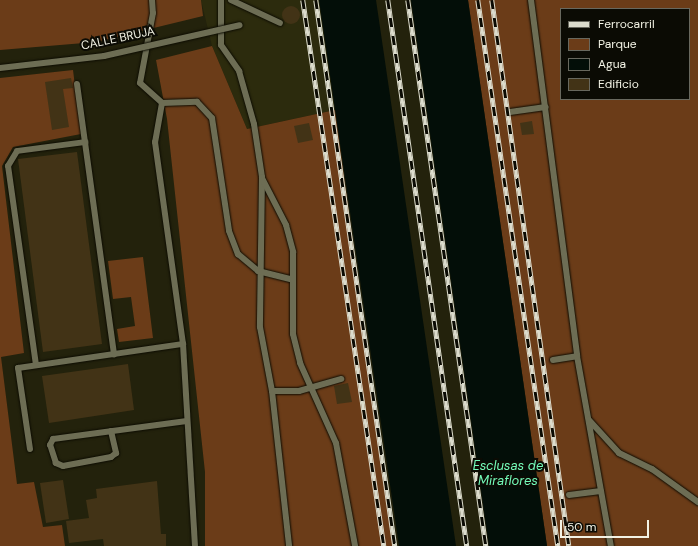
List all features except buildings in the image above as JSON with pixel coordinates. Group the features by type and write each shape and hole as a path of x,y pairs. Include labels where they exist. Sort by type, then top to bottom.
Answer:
{"lane":[{"path":"152,0 153,13 140,83 162,103 198,102 212,118 229,231 238,254 258,271 291,279"},
{"path":"221,0 221,45 239,71 254,124 262,177 258,271 260,327 272,392 289,546"},
{"path":"231,0 280,23"},
{"path":"530,0 546,107 577,356 611,546"},
{"name":"CALLE BRUJA","path":"0,68 104,56 240,24"},
{"path":"78,84 114,354"},
{"path":"162,103 155,142 183,344 187,421 193,475 195,546"},
{"path":"510,112 546,107"},
{"path":"36,365 8,166 17,152 85,142"},
{"path":"262,177 286,225 293,252 291,279 293,334 300,362 336,443 354,546"},
{"path":"30,449 18,368 183,344"},
{"path":"552,360 577,356"},
{"path":"272,392 299,392 341,379"},
{"path":"588,419 619,453 658,472 698,502"},
{"path":"112,431 116,453 112,457 63,466 56,463 50,445 53,438 187,421"},
{"path":"569,495 601,491"}],"shaded area":[{"path":"201,0 319,0 335,110 247,129 212,46"}],"green space":[{"path":"0,0 201,0 203,16 96,42 0,50"},
{"path":"468,0 698,0 698,546 547,546"},
{"path":"212,46 247,129 335,110 394,546 205,546 205,472 167,119 156,60"},
{"path":"73,70 81,134 13,147 2,166 24,353 1,357 17,484 34,482 43,527 62,525 65,546 0,546 0,78"},
{"path":"143,257 153,338 119,342 117,329 135,326 131,297 113,299 108,261"}],"water":[{"name":"Esclusas de Miraflores","path":"319,0 376,0 456,546 399,546"},
{"name":"Esclusas de Miraflores","path":"411,0 468,0 547,546 489,546"}],"railway":[{"path":"303,0 384,546"},
{"path":"316,0 395,546"},
{"path":"388,0 467,546"},
{"path":"408,0 486,546"},
{"path":"478,0 558,546"},
{"path":"492,0 569,546"}]}
